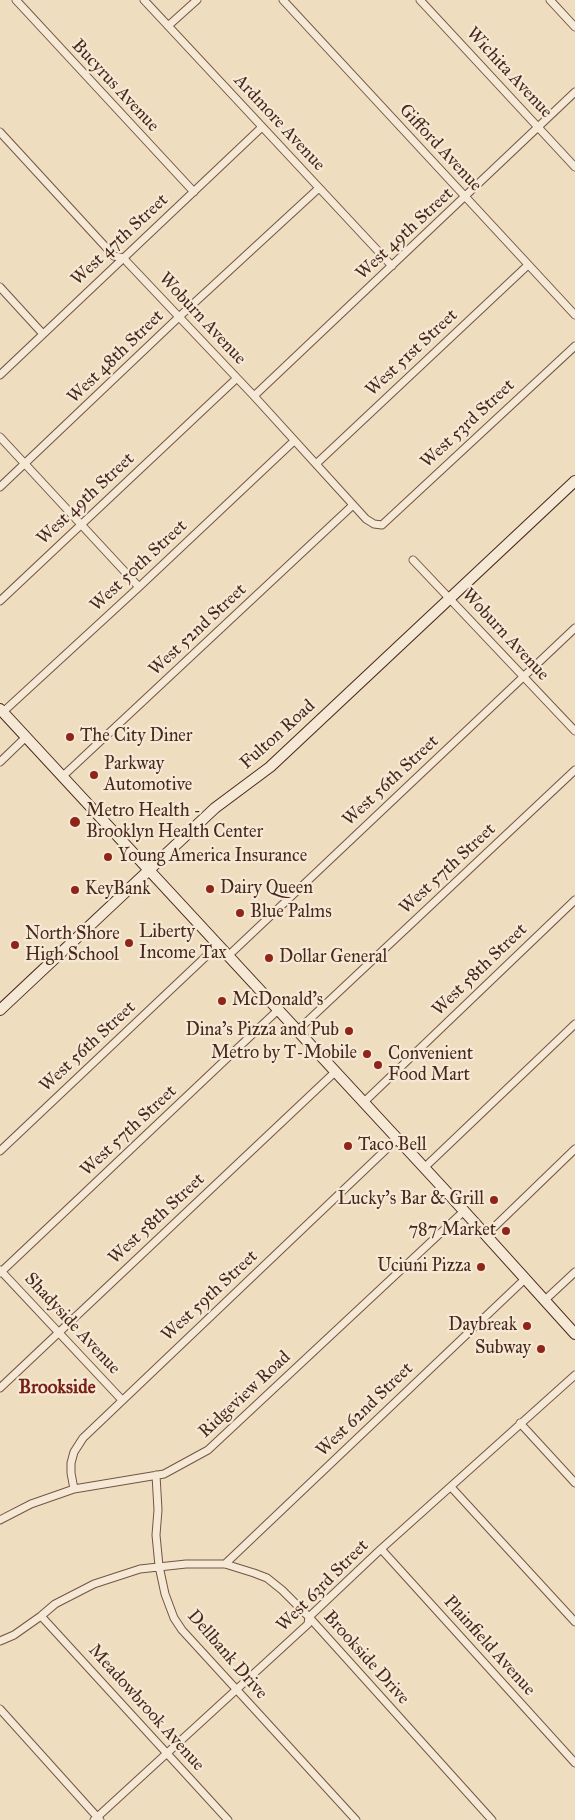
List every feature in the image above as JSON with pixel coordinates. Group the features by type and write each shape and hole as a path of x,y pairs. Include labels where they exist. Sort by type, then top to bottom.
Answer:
{"main road":[{"name":"Fulton Road","path":"0,1010 215,808 270,767 575,481"},
{"path":"1,710 486,1234 575,1334"}],"street":[{"name":"Bucyrus Avenue","path":"16,0 194,192"},
{"name":"Ardmore Avenue","path":"144,0 392,266"},
{"path":"168,26 197,0"},
{"name":"Gifford Avenue","path":"283,0 575,315"},
{"name":"Wichita Avenue","path":"420,0 575,167"},
{"path":"550,0 575,27"},
{"name":"West 49th Street","path":"254,396 575,92"},
{"name":"West 47th Street","path":"0,375 262,127"},
{"name":"Woburn Avenue","path":"0,132 114,256 124,258 180,316 353,505 374,524 382,525"},
{"name":"West 48th Street","path":"0,487 318,188"},
{"name":"West 51st Street","path":"316,464 528,265"},
{"path":"0,288 43,334"},
{"name":"West 53rd Street","path":"382,525 575,346"},
{"name":"West 49th Street","path":"0,601 237,378"},
{"path":"0,437 139,587"},
{"name":"West 50th Street","path":"1,710 139,587 294,441"},
{"name":"West 52nd Street","path":"63,776 353,505"},
{"name":"Woburn Avenue","path":"414,560 575,732"},
{"name":"West 56th Street","path":"228,956 575,628"},
{"path":"0,762 26,737"},
{"name":"West 57th Street","path":"297,1031 575,770"},
{"name":"West 58th Street","path":"363,1102 575,900"},
{"name":"West 56th Street","path":"0,1151 218,945"},
{"name":"West 57th Street","path":"0,1271 278,1010"},
{"path":"424,1168 575,1024"},
{"name":"West 58th Street","path":"0,1388 335,1072"},
{"name":"West 59th Street","path":"74,1489 71,1473 74,1452 83,1438 397,1139"},
{"path":"486,1234 575,1149"},
{"name":"Ridgeview Road","path":"0,1520 31,1504 74,1489 164,1474 196,1458 220,1440 464,1211"},
{"name":"Shadyside Avenue","path":"0,1271 122,1400"},
{"path":"545,1300 575,1272"},
{"name":"West 62nd Street","path":"225,1564 526,1278"},
{"name":"West 63rd Street","path":"97,1819 166,1752 308,1624 309,1617 381,1549 575,1375"},
{"path":"520,1423 575,1483"},
{"name":"Dellbank Drive","path":"156,1475 158,1510 156,1535 165,1594 174,1618 182,1630 356,1820"},
{"path":"451,1487 575,1622"},
{"name":"Plainfield Avenue","path":"381,1549 575,1763"},
{"name":"Brookside Drive","path":"0,1641 41,1616 55,1604 94,1584 140,1569 160,1566 225,1564 266,1578 282,1590 309,1617 492,1820"},
{"name":"Meadowbrook Avenue","path":"41,1616 228,1820"},
{"path":"0,1709 97,1819"}],"place":[{"name":"The City Diner","path":"70,737"},
{"name":"Parkway Automotive","path":"94,775"},
{"name":"Metro Health - Brooklyn Health Center","path":"75,822"},
{"name":"Young America Insurance","path":"108,857"},
{"name":"Dairy Queen","path":"210,889"},
{"name":"KeyBank","path":"75,890"},
{"name":"Blue Palms","path":"240,913"},
{"name":"Liberty Income Tax","path":"129,943"},
{"name":"North Shore High School","path":"15,945"},
{"name":"Dollar General","path":"269,958"},
{"name":"McDonald's","path":"222,1001"},
{"name":"Dina's Pizza and Pub","path":"349,1031"},
{"name":"Metro by T-Mobile","path":"367,1054"},
{"name":"Convenient Food Mart","path":"378,1065"},
{"name":"Taco Bell","path":"348,1146"},
{"name":"Lucky's Bar & Grill","path":"494,1200"},
{"name":"787 Market","path":"506,1231"},
{"name":"Uciuni Pizza","path":"481,1267"},
{"name":"Daybreak","path":"527,1326"},
{"name":"Subway","path":"541,1349"}],"district":[{"name":"Brookside","path":"57,1388"}]}
